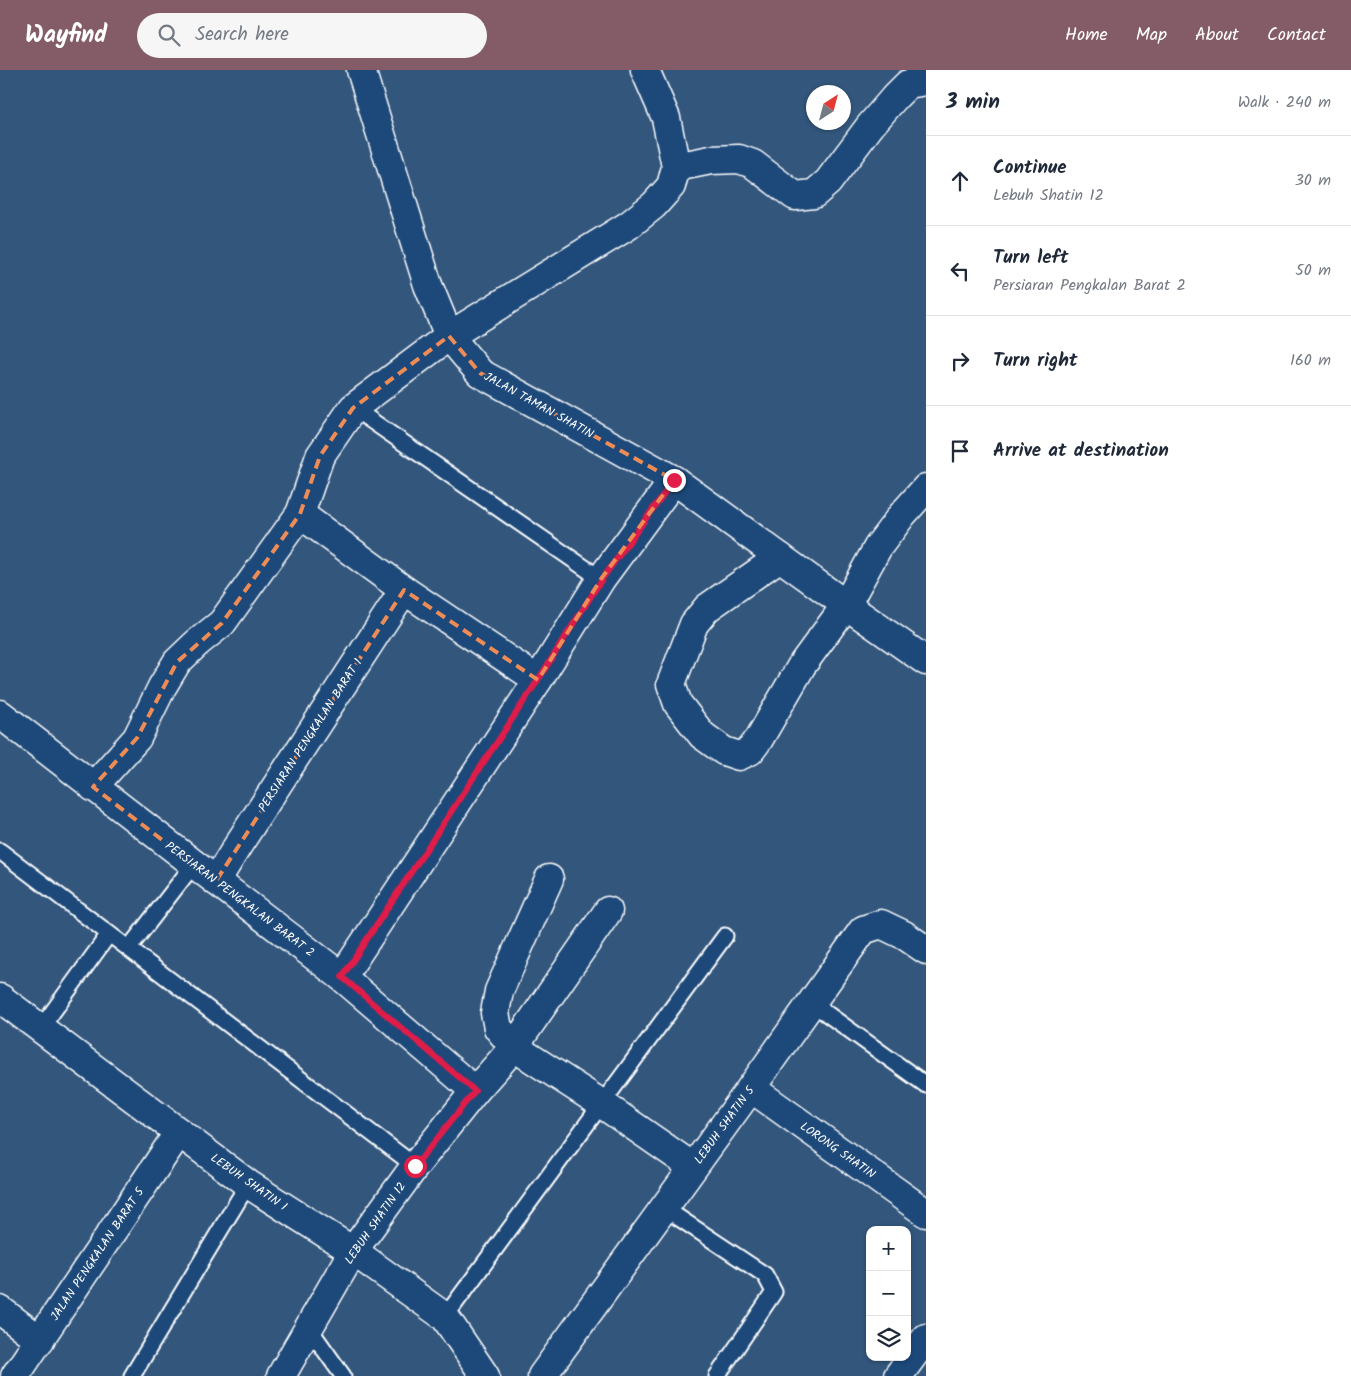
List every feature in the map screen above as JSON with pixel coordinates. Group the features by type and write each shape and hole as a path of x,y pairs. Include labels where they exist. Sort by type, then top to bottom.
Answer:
{"street":[{"name":"JALAN TAMAN SHATIN","path":"361,70 428,285 449,336 480,373 674,480 926,661"},
{"path":"93,787 137,738 162,687 177,662 197,642 222,623 300,514 320,456 353,408 449,336 629,225 654,204 670,186 676,167 666,118 645,70"},
{"path":"676,167 711,160 739,159 753,164 795,196 814,194 828,182 870,126 895,97 908,84 926,81"},
{"path":"342,977 538,680 602,579 674,480"},
{"path":"780,557 707,608 694,624 672,684 678,704 702,735 724,751 739,756 750,751 759,739 802,666 846,605 878,547 902,515 926,488"},
{"path":"300,514 404,590 538,680"},
{"name":"PERSIARAN PENGKALAN BARAT 1","path":"216,881 404,590"},
{"name":"PERSIARAN PENGKALAN BARAT 2","path":"0,714 342,977 475,1091"},
{"path":"548,879 499,991 495,1014 498,1028 514,1047 602,1104 693,1167"},
{"name":"LEBUH SHATIN 12","path":"281,1376 353,1251 415,1166 475,1091 514,1047 608,911"},
{"name":"LEBUH SHATIN 5","path":"542,1376 863,930 881,924 904,934 926,950"},
{"name":"LEBUH SHATIN 1","path":"0,998 248,1184 353,1251 445,1318 484,1376"},
{"name":"LORONG SHATIN","path":"751,1088 926,1212"},
{"name":"JALAN PENGKALAN BARAT 5","path":"15,1376 179,1132"},
{"path":"0,1310 40,1340"}],"lane":[{"path":"353,408 602,579"},
{"path":"0,851 415,1166"},
{"path":"129,948 194,864"},
{"path":"41,1028 109,934"},
{"path":"445,1318 725,936"},
{"path":"812,1003 926,1085"},
{"path":"132,1376 248,1184"},
{"path":"664,1208 765,1275 774,1292 717,1376"},
{"path":"308,1328 343,1376"}],"highlighted area":[{"path":"449,336 480,373 674,480 601,579 538,680 404,590 216,881 93,787 137,738 177,662 222,623 300,514 320,456 353,408"}],"route":[{"path":"415,1166 475,1091 342,977 538,680 602,579 674,480"}]}
